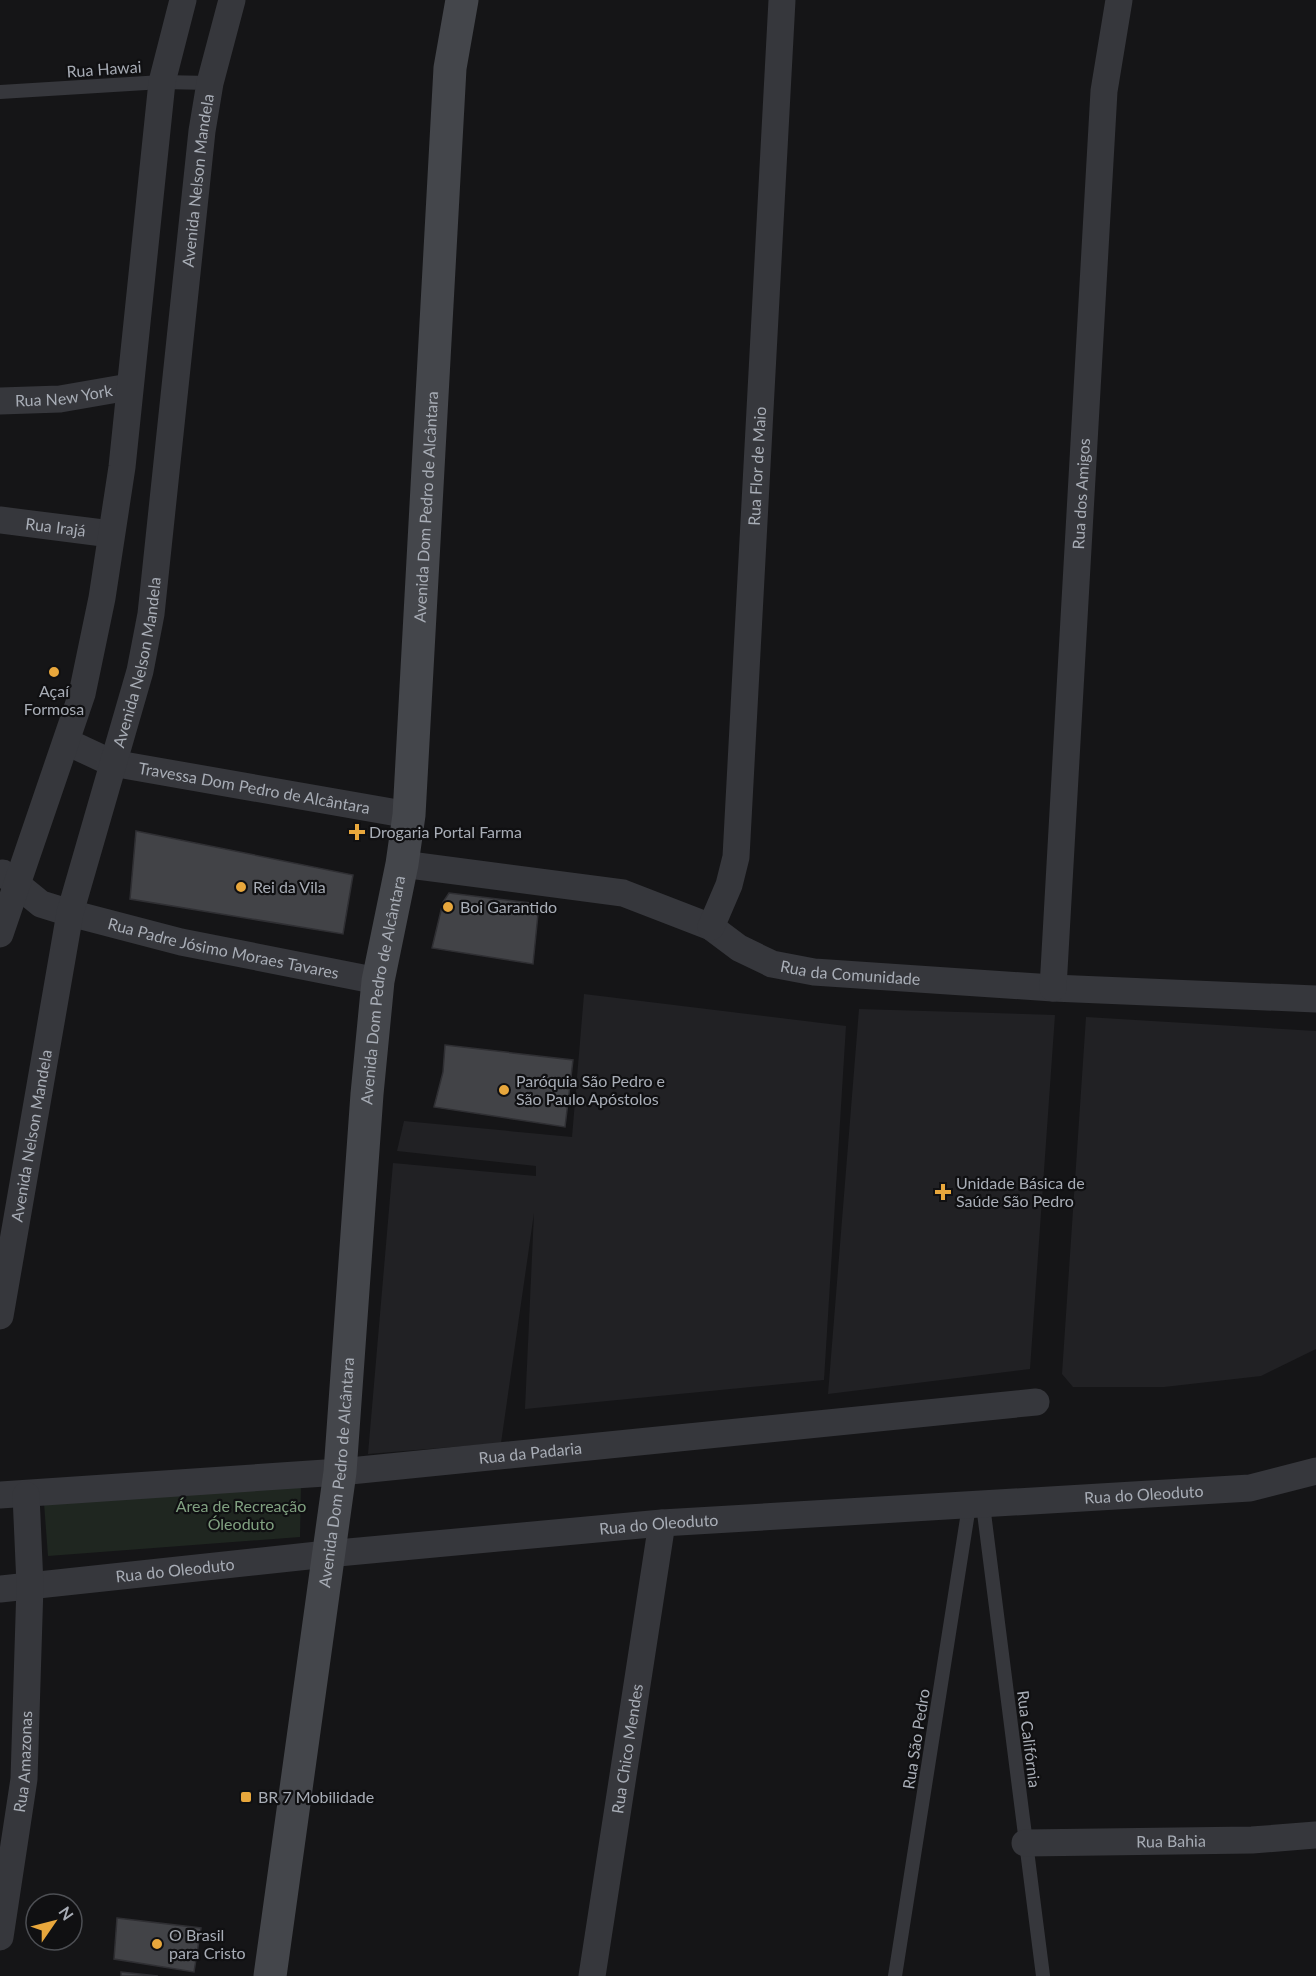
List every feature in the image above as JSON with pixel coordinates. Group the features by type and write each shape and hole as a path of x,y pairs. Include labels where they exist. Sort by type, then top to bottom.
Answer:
{"street":[{"path":"0,934 7,878 67,742 82,694 102,598 129,387 162,82 183,0"},
{"name":"Avenida Nelson Mandela","path":"0,1316 70,913 140,671 151,614 201,131 210,83 232,0"},
{"name":"Avenida Dom Pedro de Alcântara","path":"270,1976 340,1472 367,1094 378,981 402,864 409,815 450,68 462,0"},
{"name":"Rua Flor de Maio","path":"711,927 729,885 736,857 782,0"},
{"name":"Rua dos Amigos","path":"1053,988 1104,91 1119,0"},
{"name":"Rua New York","path":"0,401 60,399 129,387"},
{"name":"Rua Irajá","path":"0,520 111,534"},
{"name":"Travessa Dom Pedro de Alcântara","path":"67,742 112,763 409,815"},
{"name":"Rua da Comunidade","path":"402,864 623,893 711,927 739,948 772,964 814,972 1053,988 1316,999"},
{"name":"Rua Padre Jósimo Moraes Tavares","path":"7,878 41,904 70,913 181,942 378,981"},
{"name":"Rua da Padaria","path":"13,1495 340,1472 1036,1402"},
{"name":"Rua do Oleoduto","path":"0,1588 327,1554 662,1523 1250,1488 1316,1471"},
{"name":"Rua Amazonas","path":"0,1937 24,1779 30,1585 13,1495"},
{"name":"Rua Chico Mendes","path":"592,1976 662,1523"},
{"name":"Rua Bahia","path":"1025,1843 1252,1840 1316,1835"}],"lane":[{"name":"Rua Hawai","path":"0,92 162,82 210,83"},
{"name":"Rua Califórnia","path":"976,1506 1043,1976"},
{"name":"Rua São Pedro","path":"895,1976 976,1506"}],"shaded area":[{"path":"584,994 846,1026 824,1380 525,1409 534,1213 501,1443 368,1454 393,1163 536,1176 536,1166 397,1151 404,1121 572,1137"},
{"name":"Unidade Básica de Saúde São Pedro","path":"859,1009 1055,1015 1030,1369 828,1394"},
{"path":"1086,1017 1316,1031 1316,1349 1261,1376 1164,1387 1073,1387 1062,1374"}],"green space":[{"name":"Área de Recreação Óleoduto","path":"301,1484 300,1537 48,1556 44,1503"}],"building":[{"name":"Rei da Vila","path":"136,831 353,875 343,934 130,899"},
{"path":"449,893 539,904 533,964 432,948 443,902"},
{"name":"Paróquia São Pedro e São Paulo Apóstolos","path":"445,1045 573,1060 565,1127 434,1107 443,1072"},
{"name":"O Brasil para Cristo","path":"117,1918 201,1928 194,1972 114,1959"},
{"path":"121,1972 158,1976 121,1976"}],"place":[{"name":"Açaí Formosa","path":"54,672"},
{"name":"Drogaria Portal Farma","path":"357,832"},
{"name":"Rei da Vila","path":"241,887"},
{"name":"Boi Garantido","path":"448,907"},
{"name":"Paróquia São Pedro e São Paulo Apóstolos","path":"504,1090"},
{"name":"Unidade Básica de Saúde São Pedro","path":"943,1192"},
{"name":"BR 7 Mobilidade","path":"246,1797"},
{"name":"O Brasil para Cristo","path":"157,1944"}]}
